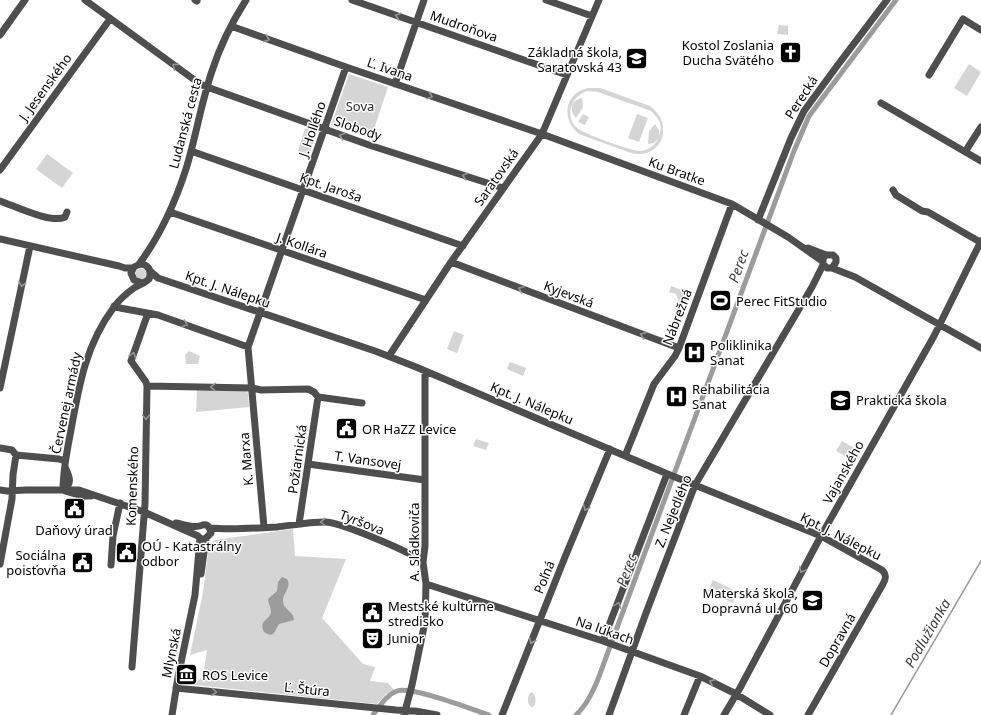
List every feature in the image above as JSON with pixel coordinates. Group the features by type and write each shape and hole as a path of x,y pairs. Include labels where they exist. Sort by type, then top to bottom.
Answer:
{"street":[{"path":"0,35 25,0"},
{"name":"Slobody","path":"85,0 200,84 324,130 503,188"},
{"name":"Ludanská cesta","path":"134,271 148,252 170,212 183,178 216,58 231,26 246,0"},
{"name":"Mudroňova","path":"352,0 567,75"},
{"path":"395,84 424,0"},
{"path":"546,0 592,16"},
{"name":"Saratovská","path":"389,356 451,262 542,134 599,0"},
{"name":"Perecká","path":"763,223 791,138 804,112 836,66 887,0"},
{"name":"J. Jesenského","path":"0,170 2,161 110,19"},
{"path":"929,75 963,19 981,30"},
{"name":"Ľ. Ivana","path":"231,26 542,134"},
{"name":"J. Hollého","path":"261,313 346,67"},
{"path":"881,103 981,161"},
{"path":"965,152 981,127"},
{"name":"Ku Bratke","path":"542,134 732,204 799,244 827,263 855,277 981,348"},
{"name":"Kpt. Jaroša","path":"191,150 463,246"},
{"path":"894,190 896,195 922,211 928,212 981,241"},
{"path":"0,201 50,218 61,219 65,217 67,212"},
{"name":"Nábrežná","path":"625,456 654,384 675,356 679,348 732,204"},
{"name":"J. Kollára","path":"170,212 426,300"},
{"path":"0,239 119,266 134,271 149,272"},
{"name":"Vajanského","path":"724,715 821,536 939,324 981,241"},
{"path":"0,388 30,246"},
{"name":"Ludanská cesta","path":"148,252 149,272"},
{"name":"Ku Bratke","path":"827,263 833,255 836,260 855,277"},
{"name":"Z. Nejedlého","path":"609,715 695,485 827,263 836,265 836,260"},
{"name":"Kyjevská","path":"451,262 679,348"},
{"path":"134,271 137,282 142,283"},
{"path":"133,289 134,271"},
{"name":"Kpt. J. Nálepku","path":"149,272 158,278 389,356 610,450 821,536 882,570 886,576"},
{"name":"Červenej armády","path":"63,490 65,463 84,366 94,340 114,306 142,283 149,272"},
{"path":"114,306 160,316 248,347"},
{"path":"148,313 131,361 146,382 147,386 308,390 314,392 318,397 362,403"},
{"name":"K. Marxa","path":"261,313 248,347 264,527"},
{"name":"A. Sládkoviča","path":"404,713 425,622 426,585 423,562 425,546 425,371"},
{"name":"Komenského","path":"132,667 144,512 147,386"},
{"name":"Požiarnická","path":"299,524 318,397"},
{"path":"0,448 12,450 16,455 60,460 65,463"},
{"name":"Poľná","path":"502,715 610,450"},
{"path":"0,564 9,523 16,455"},
{"name":"Červenej armády","path":"65,463 70,480"},
{"name":"T. Vansovej","path":"308,464 425,480"},
{"name":"Z. Nejedlého","path":"605,642 671,475"},
{"path":"63,490 68,486 70,480 79,490"},
{"path":"0,490 79,490 120,503 205,535"},
{"path":"63,490 82,496 96,496"},
{"path":"111,565 113,536 120,503"},
{"path":"166,520 199,526"},
{"name":"Tyršova","path":"199,526 206,525 205,535 222,529 326,522 338,524 400,549 423,562"},
{"name":"Mlynská","path":"172,715 205,535 197,529 199,526"},
{"name":"Dopravná","path":"808,715 883,584 886,576"},
{"name":"Na lúkach","path":"426,585 540,620 700,676 736,694 770,715"},
{"path":"684,715 700,676"},
{"name":"Ľ. Štúra","path":"176,688 377,708 404,713 417,712 437,715"}],"green space":[{"path":"779,25 788,26 788,35 777,34"},
{"path":"969,64 981,72 967,96 954,88"},
{"name":"Sova","path":"349,74 388,87 371,138 331,125"},
{"path":"588,88 600,88 650,106 656,111 663,124 661,141 651,151 643,154 636,154 579,134 569,121 568,107 574,95","holes":["587,91 598,92 651,111 660,123 661,129 659,136 659,130 655,124 649,131 648,144 654,143 658,139 655,143 647,150 636,151 598,138 577,128 573,123 570,113 573,102 581,94"]},
{"path":"582,98 583,107 576,118 572,111 572,105"},
{"path":"583,114 589,117 585,125 578,122"},
{"path":"637,114 648,118 639,142 628,138"},
{"path":"305,128 309,129 307,137 314,139 309,154 298,151"},
{"path":"47,154 73,173 62,188 36,169"},
{"path":"139,269 143,269 145,270 145,278 139,279 136,276 136,272"},
{"path":"671,286 687,292 683,303 679,302 676,294 669,292"},
{"path":"454,331 464,335 457,353 447,349"},
{"path":"189,351 200,356 198,364 186,364 185,355"},
{"path":"510,362 526,368 523,376 507,369"},
{"path":"197,389 246,391 248,393 249,407 196,412"},
{"path":"476,439 489,443 486,450 473,446"},
{"path":"842,441 854,448 849,458 836,451"},
{"path":"293,529 295,556 346,559 322,618 363,664 375,667 370,681 388,683 394,690 386,694 377,704 184,683 195,684 203,676 207,650 190,655 203,592 209,547 211,543 215,540"},
{"path":"713,580 738,592 733,603 708,591"},
{"path":"532,692 536,700 533,707 531,707 528,702 528,698"}],"shaded area":[{"path":"282,577 287,579 288,582 288,588 283,598 283,604 292,614 294,620 279,624 274,633 270,635 264,632 262,625 263,622 269,617 271,612 268,599 277,591 278,582"}],"waterway":[{"name":"Perec","path":"576,715 587,701 599,677 794,151 809,116 896,0"},
{"name":"Podlužianka","path":"891,715 981,561"},
{"name":"Perec","path":"373,715 390,695 397,691 405,690 442,699 489,715"}],"place":[{"name":"Kostol Zoslania Ducha Svätého","path":"790,52"},
{"name":"Základná škola, Saratovská 43","path":"637,59"},
{"name":"Perec FitStudio","path":"720,301"},
{"name":"Poliklinika Sanat","path":"695,352"},
{"name":"Rehabilitácia Sanat","path":"677,396"},
{"name":"Praktická škola","path":"840,400"},
{"name":"OR HaZZ Levice","path":"346,429"},
{"name":"Daňový úrad","path":"74,508"},
{"name":"OÚ - Katastrálny odbor","path":"126,553"},
{"name":"Sociálna poisťovňa","path":"82,562"},
{"name":"Materská škola, Dopravná ul. 60","path":"813,600"},
{"name":"Mestské kultúrne stredisko","path":"372,613"},
{"name":"Junior","path":"373,638"},
{"name":"ROS Levice","path":"187,675"}]}
